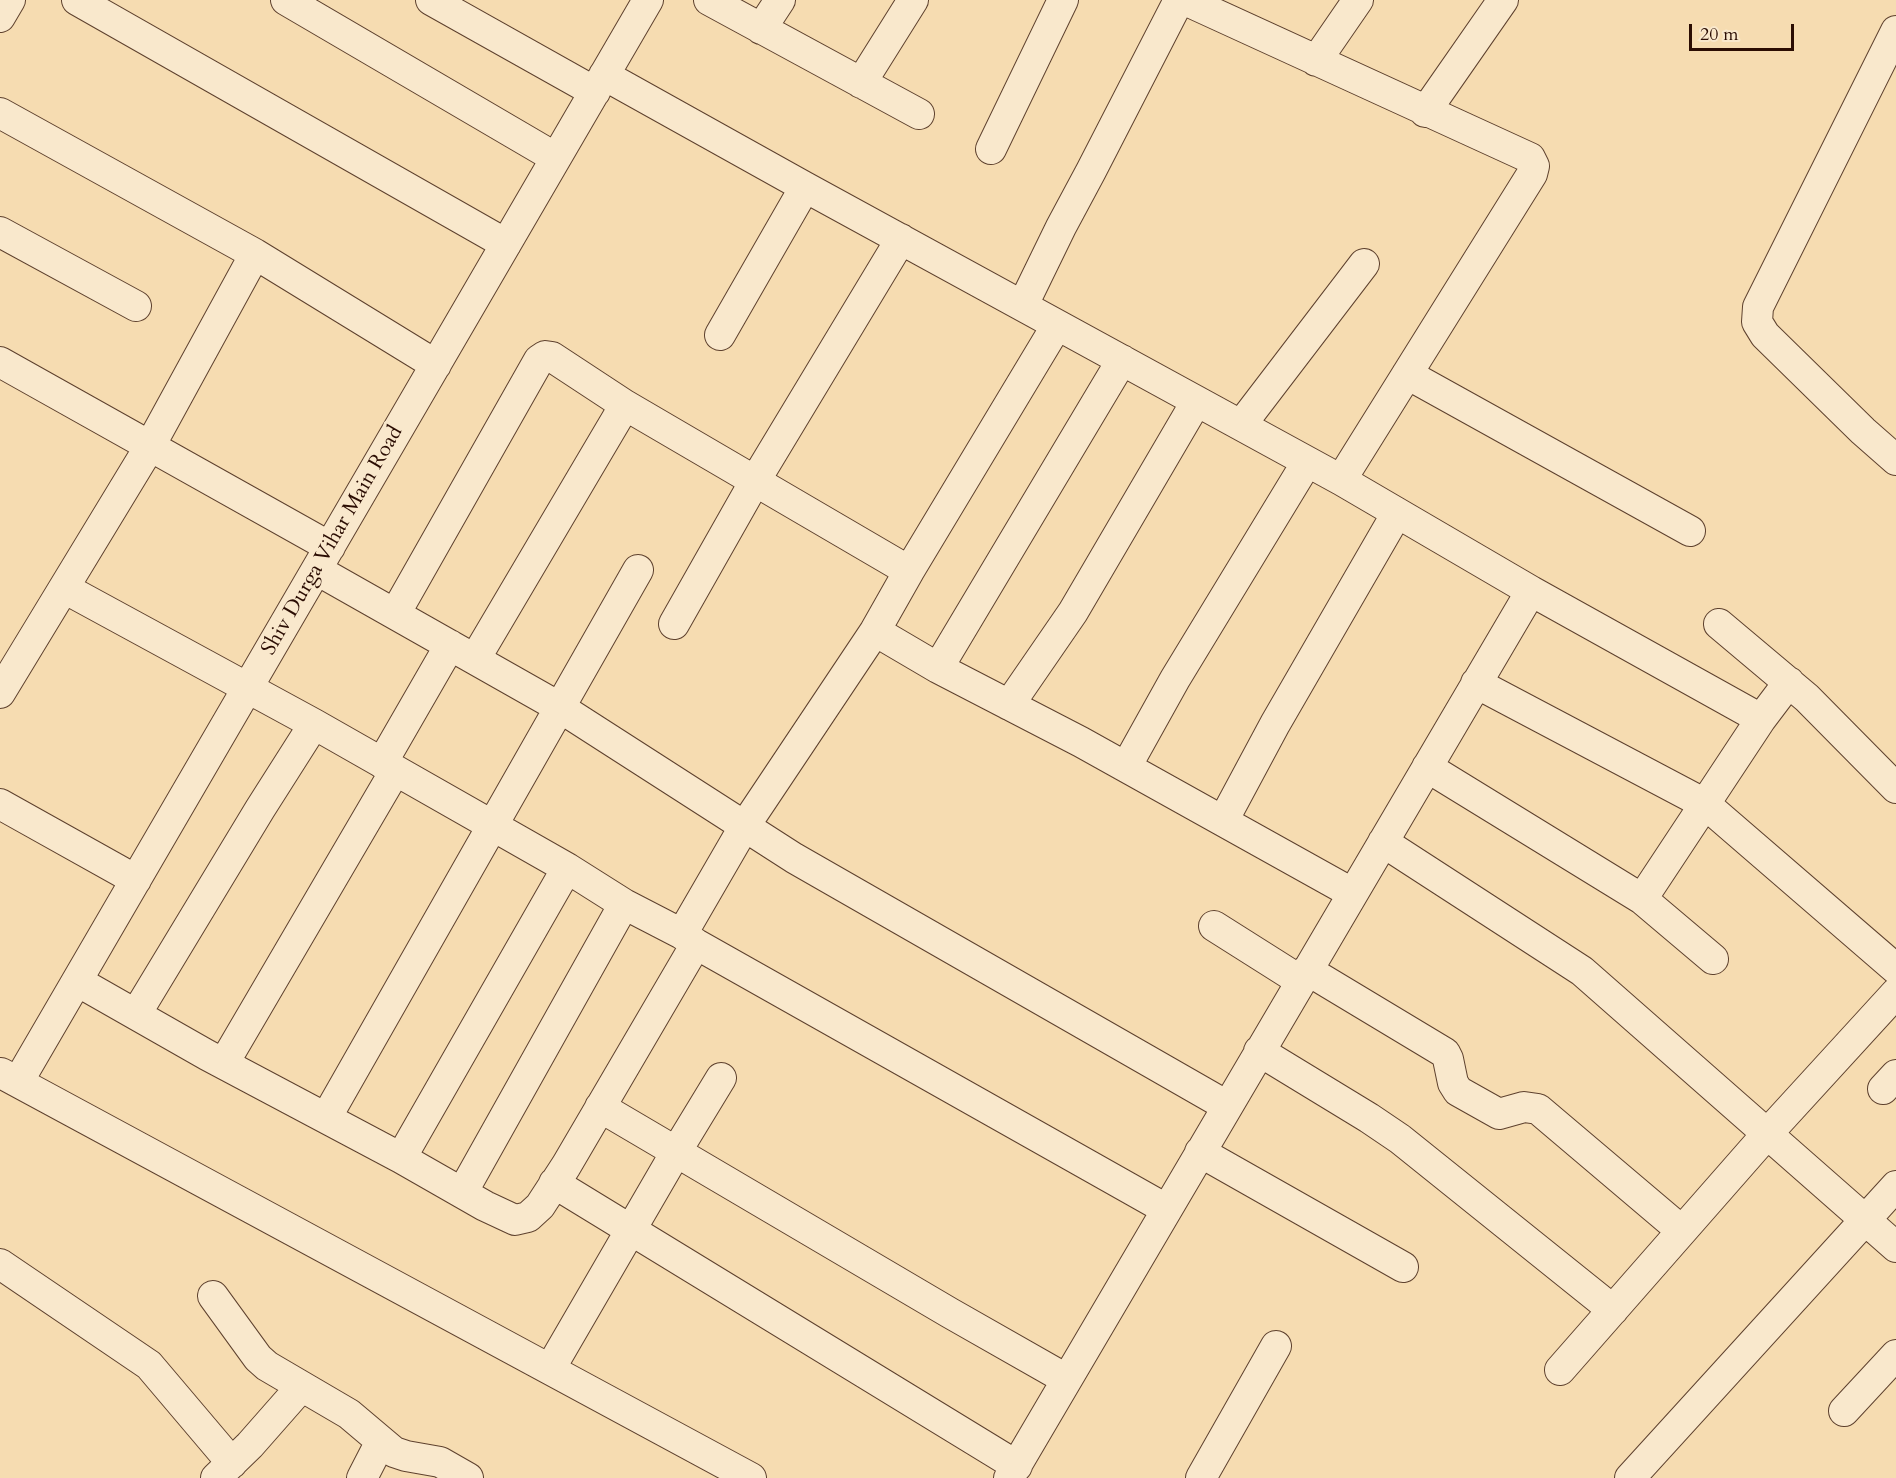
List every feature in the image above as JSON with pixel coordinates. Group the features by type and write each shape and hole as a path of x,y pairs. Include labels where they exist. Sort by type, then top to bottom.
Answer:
{"street":[{"path":"0,17 10,0"},
{"path":"77,0 506,244"},
{"path":"286,0 556,158"},
{"path":"431,0 805,188 901,239 1341,480 1530,591 1761,719"},
{"name":"Shiv Durga Vihar Main Road","path":"9,1077 76,981 136,880 648,0"},
{"path":"709,0 919,114"},
{"path":"761,29 780,0"},
{"path":"861,83 913,0"},
{"path":"992,149 1063,0"},
{"path":"1023,305 1179,0"},
{"path":"1316,61 1358,0"},
{"path":"1425,112 1503,0"},
{"path":"1204,4 1316,61 1530,158 1534,166 1532,174 1341,480"},
{"path":"1896,31 1758,307 1757,322 1765,335 1896,460"},
{"path":"0,113 255,254 436,365"},
{"path":"720,335 805,188"},
{"path":"0,232 136,306"},
{"path":"674,624 755,481 901,239"},
{"path":"0,693 150,446 255,254"},
{"path":"1241,425 1364,264"},
{"path":"76,981 462,1193 515,1220 528,1216 540,1206 600,1107 689,939 744,827 875,631 1057,324"},
{"path":"394,614 539,360 545,356 552,357 625,405 909,571"},
{"path":"938,668 1122,360"},
{"path":"0,362 150,446 323,558 394,614 560,707 804,864 1227,1106"},
{"path":"1407,374 1690,531"},
{"path":"1009,705 1073,612 1196,402"},
{"path":"475,659 625,405"},
{"path":"1126,767 1175,679 1307,462"},
{"path":"1223,821 1275,724 1397,513"},
{"path":"326,1118 638,570"},
{"path":"64,588 314,724 567,868 624,904 1166,1209"},
{"path":"554,1183 632,1229 1013,1472 1066,1378 1530,591"},
{"path":"1719,624 1789,682 1896,788"},
{"path":"875,631 938,668 1126,767 1352,893"},
{"path":"224,1063 388,767 450,645"},
{"path":"1642,899 1761,719 1789,682"},
{"path":"1476,683 1705,804 1896,969"},
{"path":"136,1014 314,724"},
{"path":"1427,767 1642,899 1713,959"},
{"path":"0,804 136,880"},
{"path":"1383,842 1582,971 1896,1247"},
{"path":"401,1158 567,868"},
{"path":"462,1193 624,904"},
{"path":"1214,926 1445,1053 1453,1083 1458,1091 1499,1114 1524,1107 1538,1109 1682,1231"},
{"path":"1560,1370 1767,1134 1896,993"},
{"path":"1259,1051 1400,1138 1612,1311"},
{"path":"9,1077 749,1478"},
{"path":"550,1370 676,1152 722,1078"},
{"path":"600,1107 950,1313 1066,1378"},
{"path":"1200,1152 1403,1267"},
{"path":"1630,1478 1896,1186"},
{"path":"0,1264 149,1365 224,1470 250,1445 301,1387"},
{"path":"213,1296 258,1358 267,1366 349,1414 394,1452 440,1462 468,1478"},
{"path":"1201,1478 1276,1346"},
{"path":"1844,1411 1896,1355"},
{"path":"362,1478 381,1441"}]}
